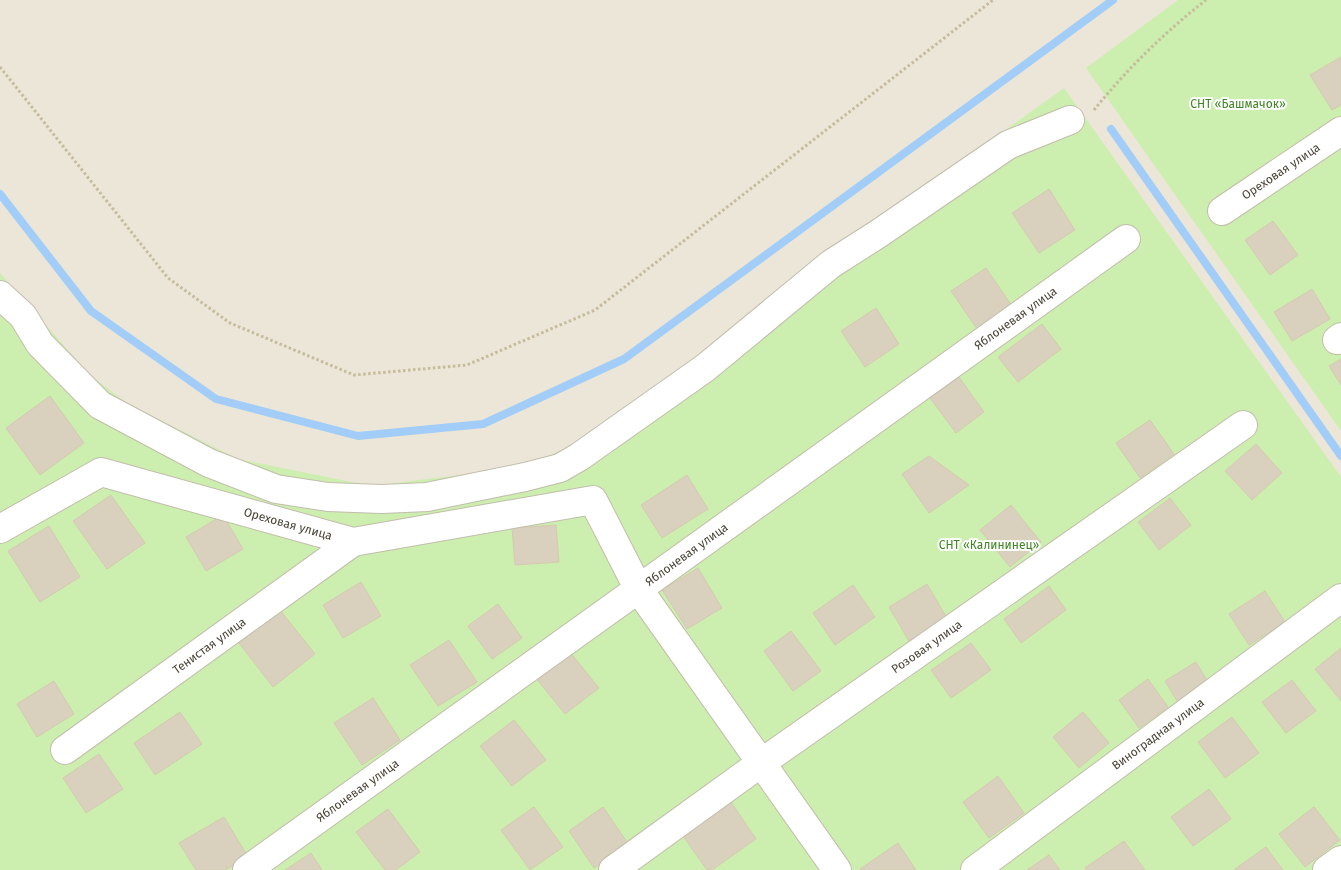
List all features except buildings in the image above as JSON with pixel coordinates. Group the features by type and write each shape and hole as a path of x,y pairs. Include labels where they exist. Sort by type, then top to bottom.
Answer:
{"street":[{"path":"0,295 23,316 40,344 100,405 209,463 285,491 382,500 427,496 525,477 560,468 579,457 705,368 831,264 1008,145 1070,120"},
{"name":"Ореховая улица","path":"1222,211 1341,130"},
{"name":"Яблоневая улица","path":"247,870 1126,239"},
{"name":"Розовая улица","path":"613,870 761,763 1243,425"},
{"name":"Ореховая улица","path":"0,529 101,472 353,542 593,500 639,590"},
{"name":"Тенистая улица","path":"65,750 353,542"},
{"path":"639,590 837,870"},
{"name":"Виноградная улица","path":"975,870 1341,598"},
{"path":"1327,870 1341,860"}],"path":[{"path":"0,67 168,278 230,323 354,375 467,365 595,310 993,0"},
{"path":"1070,120 1092,112 1118,81 1176,23 1206,0"}],"shaded area":[{"name":"СНТ «Калининец»","path":"0,0 1341,0 1341,870 0,870"}],"green space":[{"name":"СНТ «Башмачок»","path":"1178,0 1341,0 1341,431 1086,68"},
{"name":"СНТ «Калининец»","path":"1064,88 1341,477 1341,870 0,870 0,273 89,374 128,404 238,459 371,486 523,467 601,433 893,211"}],"waterway":[{"path":"0,194 91,311 216,399 358,436 483,424 624,359 1113,0"},
{"path":"1111,129 1341,456"}]}
